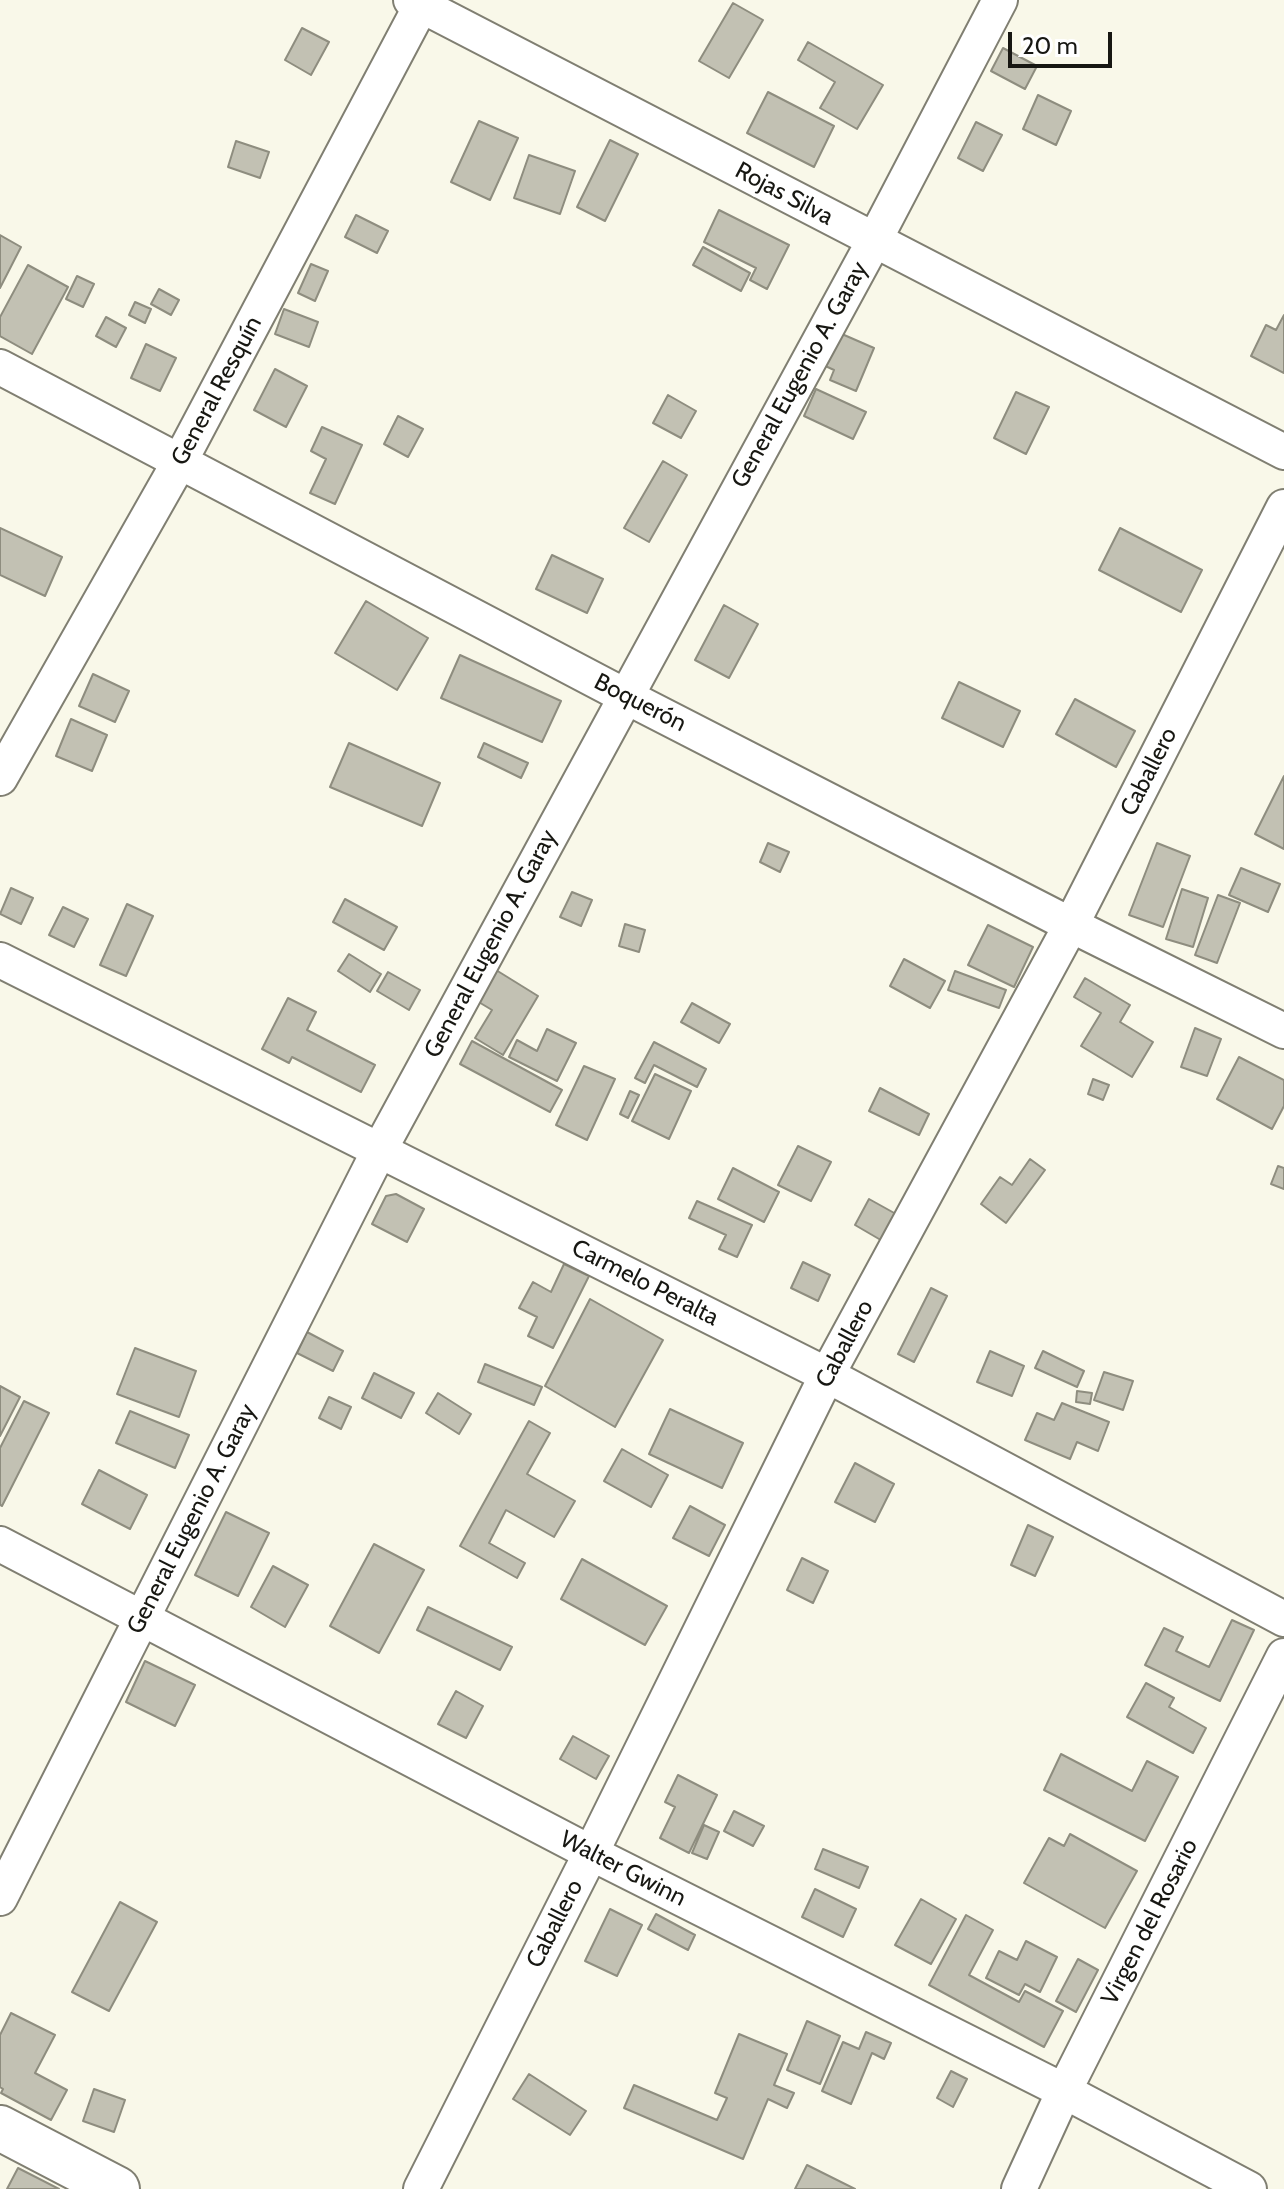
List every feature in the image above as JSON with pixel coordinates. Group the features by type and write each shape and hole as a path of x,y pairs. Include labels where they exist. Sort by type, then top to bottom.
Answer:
{"main road":[{"path":"0,2128 117,2189"}],"street":[{"name":"General Eugenio A. Garay","path":"0,1898 380,1149 874,241 1000,0"},
{"name":"Rojas Silva","path":"419,2 1284,452"},
{"name":"General Resquín","path":"0,778 180,461 419,2"},
{"name":"Boquerón","path":"0,367 625,696 1284,1031"},
{"name":"Caballero","path":"421,2189 827,1375 1071,925 1284,507"},
{"name":"Carmelo Peralta","path":"0,960 827,1375 1284,1619"},
{"name":"Walter Gwinn","path":"0,1544 591,1853 1064,2091 1249,2189"},
{"name":"Virgen del Rosario","path":"1019,2189 1064,2091 1284,1656"}],"building":[{"path":"733,3 763,20 729,78 699,61"},
{"path":"302,28 329,42 311,75 285,60"},
{"path":"808,42 883,85 857,129 820,108 835,82 798,60"},
{"path":"1003,48 1037,66 1025,89 991,71"},
{"path":"768,92 834,126 814,167 747,133"},
{"path":"1038,95 1071,111 1056,145 1023,129"},
{"path":"479,121 518,138 490,200 451,182"},
{"path":"976,122 1002,135 983,171 958,158"},
{"path":"610,140 638,154 605,221 577,207"},
{"path":"236,141 269,152 260,178 228,167"},
{"path":"529,155 575,171 560,214 514,198"},
{"path":"719,210 789,245 767,289 750,280 756,268 704,242"},
{"path":"356,215 388,231 377,253 345,237"},
{"path":"0,235 21,247 0,288"},
{"path":"703,247 750,273 741,291 693,265"},
{"path":"311,264 328,271 315,301 298,293"},
{"path":"28,265 68,287 32,354 0,336 0,317"},
{"path":"77,276 94,284 83,307 66,299"},
{"path":"159,289 179,300 171,315 151,304"},
{"path":"135,302 151,309 145,323 129,315"},
{"path":"284,309 318,322 309,347 275,334"},
{"path":"1284,315 1284,373 1251,356 1266,325 1276,330"},
{"path":"106,317 126,328 116,347 96,336"},
{"path":"835,331 874,348 856,391 830,380 834,370 821,364"},
{"path":"146,344 176,358 160,391 131,378"},
{"path":"275,369 307,386 286,427 254,410"},
{"path":"816,389 866,412 853,439 804,416"},
{"path":"1016,392 1049,407 1026,454 994,438"},
{"path":"668,395 696,411 681,438 653,423"},
{"path":"398,416 423,429 408,457 384,444"},
{"path":"322,427 362,445 335,504 310,493 326,459 311,451"},
{"path":"663,461 687,475 649,542 624,528"},
{"path":"0,528 62,557 45,596 0,575"},
{"path":"1120,528 1202,570 1181,612 1099,570"},
{"path":"552,555 603,579 587,613 536,589"},
{"path":"366,601 428,638 397,690 335,653"},
{"path":"724,605 758,624 729,678 695,660"},
{"path":"460,655 561,701 542,742 441,698"},
{"path":"93,674 129,691 115,722 79,706"},
{"path":"959,682 1020,711 1003,747 942,718"},
{"path":"1075,699 1135,731 1116,767 1056,734"},
{"path":"71,719 107,735 92,771 56,756"},
{"path":"349,743 440,783 422,826 330,787"},
{"path":"484,743 528,763 521,778 478,757"},
{"path":"1284,776 1284,849 1255,834"},
{"path":"768,843 789,852 780,872 760,862"},
{"path":"1157,843 1190,856 1163,927 1129,915"},
{"path":"1241,868 1280,884 1268,912 1229,895"},
{"path":"11,888 33,898 21,924 0,914"},
{"path":"1182,889 1208,898 1193,947 1166,939"},
{"path":"572,892 592,900 581,926 560,917"},
{"path":"1218,895 1240,903 1217,963 1195,955"},
{"path":"345,899 397,927 384,950 333,922"},
{"path":"127,904 153,916 126,976 100,965"},
{"path":"63,907 88,919 74,947 49,935"},
{"path":"625,924 645,930 639,952 619,946"},
{"path":"988,925 1033,947 1014,987 968,965"},
{"path":"349,954 381,974 370,992 338,971"},
{"path":"904,959 945,981 930,1008 890,986"},
{"path":"496,970 538,996 503,1055 475,1038 492,1010 477,1001"},
{"path":"955,971 1006,990 999,1008 948,990"},
{"path":"388,972 420,990 409,1010 377,991"},
{"path":"1085,978 1130,1005 1120,1022 1153,1042 1132,1077 1081,1046 1101,1013 1074,997"},
{"path":"288,998 316,1012 307,1030 375,1065 361,1092 292,1057 289,1063 262,1049"},
{"path":"692,1003 730,1024 719,1043 681,1022"},
{"path":"1195,1028 1221,1039 1207,1076 1181,1067"},
{"path":"547,1029 576,1043 557,1081 509,1057 517,1040 537,1051"},
{"path":"472,1041 562,1090 550,1112 460,1064"},
{"path":"654,1042 706,1069 697,1087 654,1065 645,1083 635,1078"},
{"path":"1239,1057 1284,1080 1284,1106 1272,1129 1217,1099"},
{"path":"584,1066 615,1079 587,1140 556,1125"},
{"path":"655,1074 691,1091 669,1139 632,1121"},
{"path":"1093,1079 1109,1085 1103,1100 1088,1094"},
{"path":"880,1088 929,1114 919,1135 869,1111"},
{"path":"630,1091 639,1095 628,1118 620,1114"},
{"path":"798,1146 831,1162 811,1201 778,1185"},
{"path":"1030,1159 1045,1170 1006,1223 981,1204 1000,1177 1012,1185"},
{"path":"1278,1166 1284,1168 1284,1189 1271,1184"},
{"path":"733,1168 779,1192 764,1222 718,1199"},
{"path":"396,1194 424,1209 407,1242 372,1224 386,1196"},
{"path":"869,1199 905,1219 891,1246 855,1225"},
{"path":"697,1201 752,1225 737,1257 719,1249 726,1235 689,1218"},
{"path":"803,1262 830,1275 818,1301 791,1288"},
{"path":"564,1264 589,1276 553,1348 528,1336 537,1317 519,1308 533,1282 551,1292"},
{"path":"931,1288 947,1296 914,1362 898,1354"},
{"path":"590,1299 663,1340 615,1427 545,1386"},
{"path":"307,1332 343,1351 333,1371 297,1353"},
{"path":"135,1348 196,1371 179,1417 117,1394"},
{"path":"990,1351 1024,1366 1012,1396 977,1382"},
{"path":"1043,1351 1084,1371 1077,1387 1035,1368"},
{"path":"485,1364 542,1387 534,1405 478,1382"},
{"path":"1104,1372 1133,1381 1123,1410 1094,1400"},
{"path":"374,1373 414,1393 401,1418 362,1398"},
{"path":"0,1386 20,1397 0,1436"},
{"path":"1077,1391 1092,1393 1090,1404 1076,1402"},
{"path":"438,1393 471,1414 459,1434 426,1413"},
{"path":"329,1397 351,1407 341,1429 319,1418"},
{"path":"24,1401 49,1413 2,1506 0,1448"},
{"path":"1062,1403 1109,1422 1098,1451 1077,1442 1070,1459 1025,1440 1037,1413 1054,1420"},
{"path":"670,1409 743,1443 722,1488 649,1454"},
{"path":"130,1411 189,1435 175,1468 116,1443"},
{"path":"529,1421 550,1433 527,1474 575,1501 554,1537 506,1510 489,1543 525,1563 517,1578 460,1546"},
{"path":"622,1449 668,1475 651,1507 604,1481"},
{"path":"855,1463 894,1484 875,1522 835,1502"},
{"path":"99,1470 147,1495 130,1529 82,1504"},
{"path":"690,1506 725,1525 709,1556 673,1538"},
{"path":"226,1512 269,1533 238,1596 195,1575"},
{"path":"1028,1525 1053,1537 1035,1576 1011,1565"},
{"path":"374,1544 424,1570 379,1653 330,1626"},
{"path":"802,1558 828,1571 813,1603 787,1590"},
{"path":"582,1559 667,1606 645,1645 561,1599"},
{"path":"273,1566 308,1585 285,1627 251,1607"},
{"path":"428,1607 512,1647 500,1670 417,1630"},
{"path":"1232,1620 1254,1630 1220,1701 1145,1665 1164,1628 1183,1637 1176,1651 1209,1667"},
{"path":"145,1661 195,1685 175,1726 126,1702"},
{"path":"1146,1683 1174,1698 1169,1707 1206,1728 1193,1753 1127,1717"},
{"path":"456,1691 483,1706 466,1738 438,1724"},
{"path":"573,1736 609,1756 596,1779 560,1759"},
{"path":"1061,1754 1132,1791 1147,1761 1178,1777 1145,1841 1044,1790"},
{"path":"678,1775 717,1795 689,1853 660,1838 675,1807 665,1802"},
{"path":"734,1811 764,1826 753,1846 724,1831"},
{"path":"704,1825 719,1832 707,1859 692,1853"},
{"path":"1070,1834 1137,1871 1105,1928 1024,1883 1049,1838 1064,1846"},
{"path":"823,1849 868,1867 859,1888 815,1869"},
{"path":"815,1889 856,1909 843,1937 802,1917"},
{"path":"921,1899 956,1919 931,1964 895,1945"},
{"path":"120,1902 157,1922 109,2011 72,1992"},
{"path":"610,1909 642,1925 617,1976 585,1961"},
{"path":"656,1914 695,1935 688,1950 648,1929"},
{"path":"966,1915 993,1930 969,1975 1019,2002 1025,1991 1063,2011 1044,2047 929,1985"},
{"path":"1026,1941 1057,1957 1040,1992 1025,1984 1019,1995 986,1978 999,1951 1017,1960"},
{"path":"1078,1959 1098,1970 1076,2012 1056,2001"},
{"path":"11,2013 55,2035 35,2073 67,2090 51,2120 1,2093 0,2035"},
{"path":"807,2021 840,2036 820,2084 787,2070"},
{"path":"866,2032 891,2043 884,2059 872,2053 851,2104 822,2091 843,2042 859,2049"},
{"path":"739,2034 787,2054 774,2085 794,2093 787,2108 768,2099 743,2159 624,2108 634,2085 717,2120 727,2098 715,2093"},
{"path":"951,2071 967,2079 953,2107 937,2098"},
{"path":"529,2074 586,2111 570,2135 513,2099"},
{"path":"94,2089 125,2100 114,2132 83,2121"},
{"path":"807,2165 855,2189 795,2189"},
{"path":"18,2168 59,2189 7,2189"}]}
